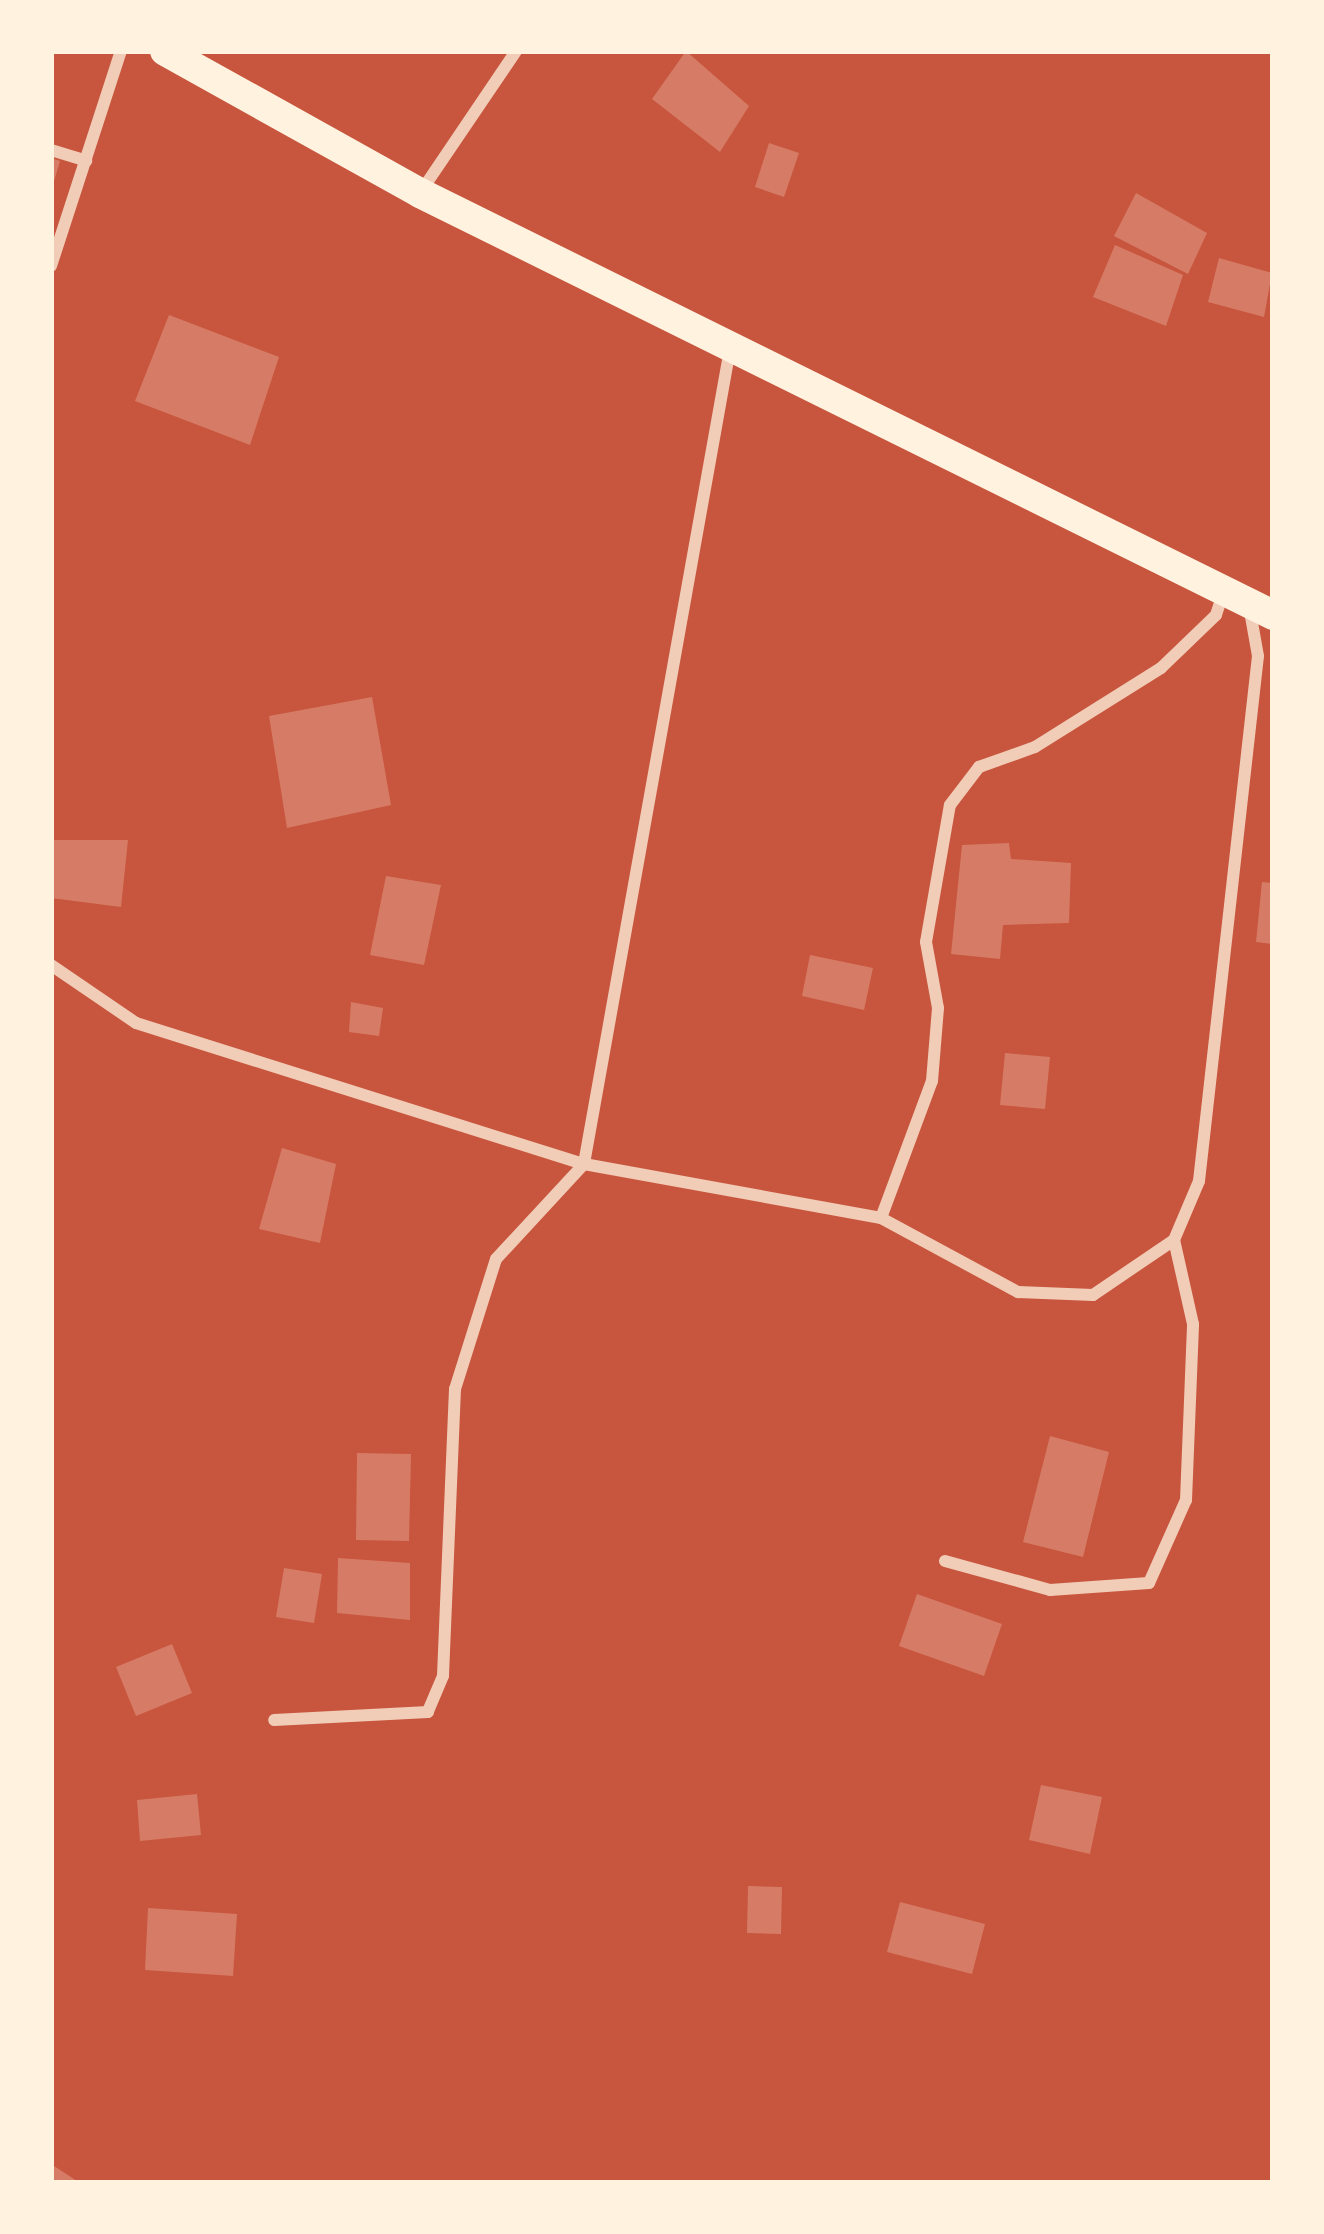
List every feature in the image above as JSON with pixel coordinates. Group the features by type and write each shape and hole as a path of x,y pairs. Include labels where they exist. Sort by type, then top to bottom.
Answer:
{"highway":[{"path":"165,51 420,193 1249,603"}],"street":[{"path":"51,266 121,51"},
{"path":"420,193 516,51"},
{"path":"51,150 86,161"},
{"path":"274,1720 428,1712 443,1676 455,1389 496,1259 584,1164 731,347"},
{"path":"51,964 136,1023 584,1164 881,1218 1018,1292 1093,1295 1174,1240 1199,1181 1258,656 1249,603 1216,616 1161,668 1035,747 979,767 950,806 926,942 938,1008 932,1081 881,1218"},
{"path":"945,1561 1050,1590 1149,1583 1186,1500 1193,1324 1174,1240"}],"building":[{"path":"686,51 749,106 720,152 652,99"},
{"path":"769,143 799,153 784,197 755,187"},
{"path":"51,158 60,161 52,188 51,188"},
{"path":"1136,193 1207,233 1188,274 1114,236"},
{"path":"1115,245 1183,275 1166,326 1093,297"},
{"path":"1219,258 1272,273 1264,317 1208,302"},
{"path":"169,315 279,357 250,445 135,401"},
{"path":"372,697 391,805 287,828 269,716"},
{"path":"54,840 128,840 121,907 51,898"},
{"path":"1009,843 1011,859 1071,863 1069,923 1003,925 1000,959 951,954 962,845"},
{"path":"386,876 441,885 424,965 370,955"},
{"path":"1262,882 1273,883 1273,944 1256,942"},
{"path":"810,955 873,968 864,1010 802,996"},
{"path":"351,1002 383,1008 379,1036 349,1032"},
{"path":"1005,1053 1050,1057 1045,1109 1000,1105"},
{"path":"282,1148 336,1164 320,1243 259,1229"},
{"path":"1050,1436 1109,1452 1083,1557 1023,1542"},
{"path":"357,1453 411,1454 409,1541 356,1540"},
{"path":"338,1558 410,1563 410,1620 337,1613"},
{"path":"284,1568 322,1574 314,1623 276,1617"},
{"path":"917,1594 1002,1624 984,1676 899,1646"},
{"path":"172,1644 192,1693 136,1716 116,1667"},
{"path":"1041,1785 1102,1797 1090,1854 1029,1840"},
{"path":"197,1794 201,1835 140,1841 137,1800"},
{"path":"748,1886 782,1887 781,1934 747,1933"},
{"path":"900,1902 985,1924 972,1974 887,1952"},
{"path":"148,1908 237,1914 233,1976 145,1970"},
{"path":"51,2164 80,2183 51,2183"}]}
